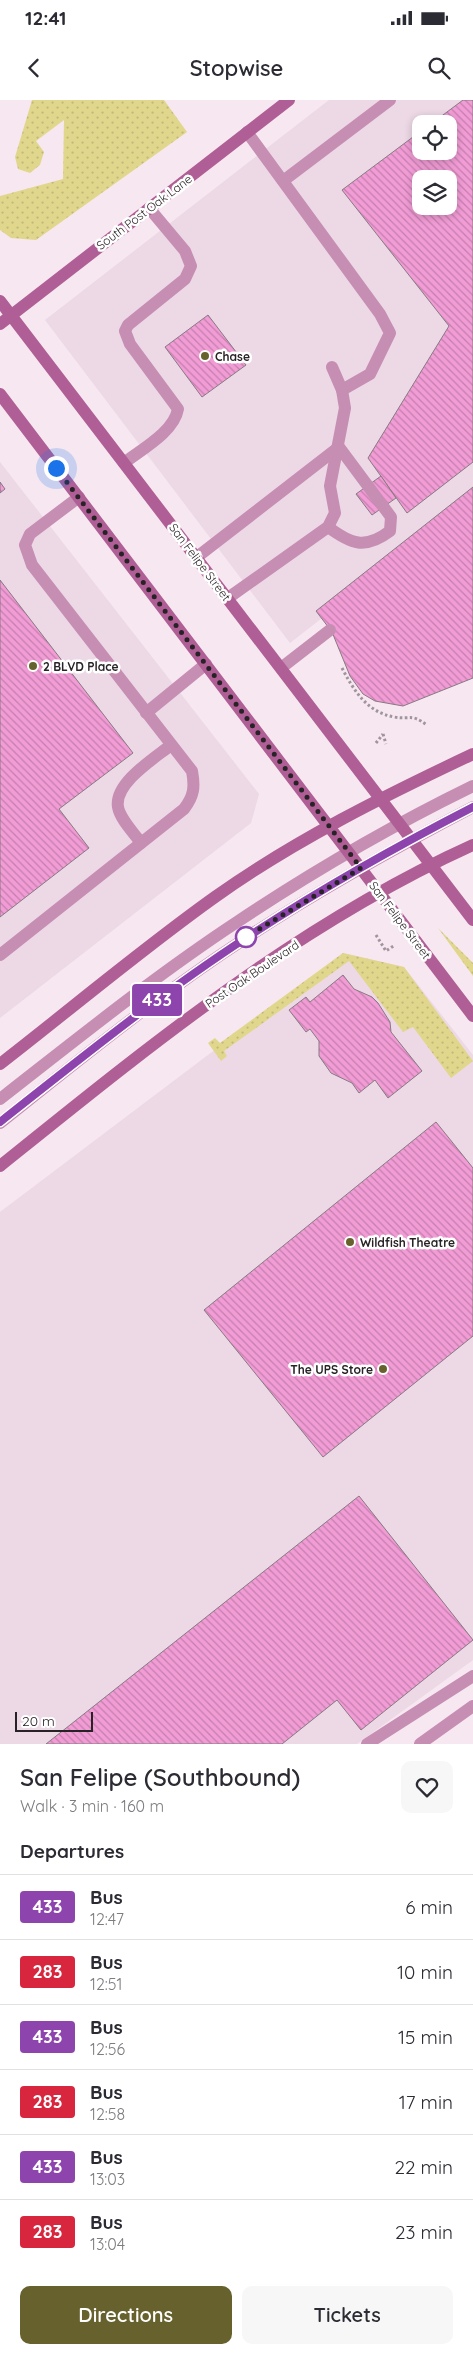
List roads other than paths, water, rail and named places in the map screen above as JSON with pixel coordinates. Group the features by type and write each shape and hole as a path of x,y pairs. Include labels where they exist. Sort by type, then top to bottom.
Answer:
{"main road":[{"name":"South Post Oak Lane","path":"0,324 289,100"},
{"name":"San Felipe Street","path":"0,301 473,920"},
{"name":"San Felipe Street","path":"0,394 473,1016"},
{"path":"0,1064 215,897 300,842 381,799 473,754"},
{"name":"Post Oak Boulevard","path":"0,1166 245,977 353,907 473,845"}],"lane":[{"path":"283,181 390,100"},
{"path":"247,132 380,314 390,334 370,374 342,390"},
{"path":"124,463 170,426 178,409 130,344 125,332 128,325 185,279 191,266 185,251 149,208"},
{"path":"228,598 328,527 335,513 330,486 345,408 342,390 332,367"},
{"path":"328,527 347,542 362,543 381,539 390,532 391,517 339,447"},
{"path":"196,557 339,447"},
{"path":"0,955 184,809 193,797 194,783 192,771 32,565 25,545 30,534 79,497"},
{"path":"281,668 330,630"},
{"path":"146,713 206,664"},
{"path":"141,843 118,806 123,785 171,745"},
{"path":"0,1100 76,1040 223,931 349,852 473,786"},
{"path":"0,1122 132,1018 245,938 361,868 473,807"},
{"path":"367,1744 473,1676"},
{"path":"420,1744 473,1706"}],"place":[{"name":"Chase","path":"205,356"},
{"name":"2 BLVD Place","path":"33,666"},
{"name":"Wildfish Theatre","path":"350,1242"},
{"name":"The UPS Store","path":"383,1369"}]}
